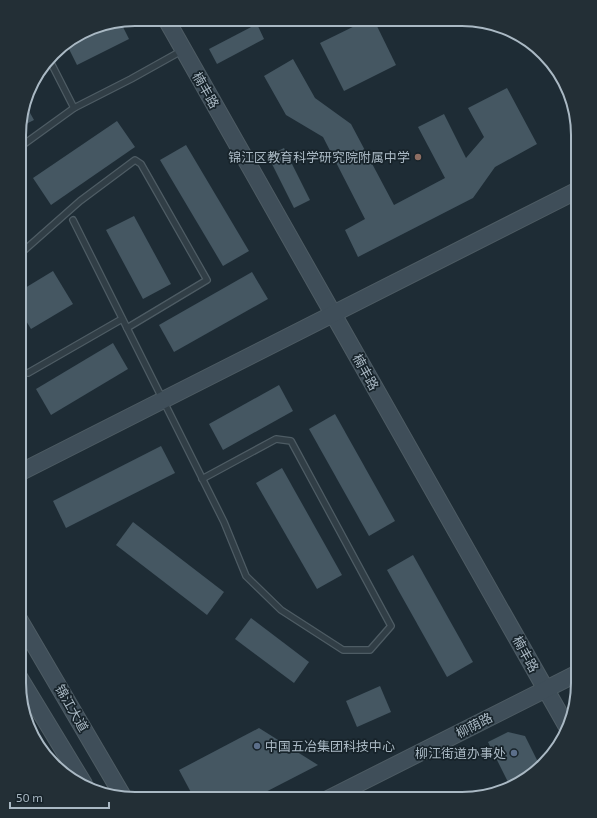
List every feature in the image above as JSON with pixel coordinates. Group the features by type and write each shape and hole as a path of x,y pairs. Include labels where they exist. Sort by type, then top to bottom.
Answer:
{"street":[{"name":"楠丰路","path":"170,26 564,721"},
{"path":"26,470 571,194"},
{"name":"锦江大道","path":"26,631 120,791"},
{"name":"柳荫路","path":"342,792 571,676"},
{"path":"26,689 79,777"}],"lane":[{"path":"26,143 74,108 183,50"},
{"path":"52,65 74,108"},
{"path":"26,249 80,200 136,160 141,164 207,280 127,328"},
{"path":"73,220 164,400 202,479 224,522 246,576 281,610 343,650 370,650 390,626 291,442 276,439 202,479"},
{"path":"26,373 122,319"}],"building":[{"path":"253,26 258,26 264,39 217,64 209,49"},
{"path":"355,26 377,26 396,65 344,91 320,43"},
{"path":"123,27 129,39 77,65 69,49 87,37 107,30"},
{"path":"293,59 315,98 351,124 394,205 445,178 418,127 444,114 466,158 484,137 468,108 507,88 537,144 495,167 473,198 358,257 345,230 365,219 323,137 286,115 264,76"},
{"path":"29,111 34,120 27,124"},
{"path":"117,121 135,147 51,205 33,178"},
{"path":"186,145 249,251 223,266 160,160"},
{"path":"284,148 310,200 294,208 268,156"},
{"path":"134,216 171,284 143,299 106,230"},
{"path":"53,271 73,304 31,329 26,321 26,287"},
{"path":"252,272 268,299 174,352 159,325"},
{"path":"113,343 128,369 51,415 36,389"},
{"path":"279,385 293,411 223,450 209,424"},
{"path":"335,414 395,521 369,536 309,429"},
{"path":"161,446 175,473 66,528 53,501"},
{"path":"282,468 342,575 317,589 256,483"},
{"path":"133,522 224,592 207,615 116,545"},
{"path":"413,555 473,662 447,677 387,570"},
{"path":"251,618 309,662 294,683 235,639"},
{"path":"380,686 391,712 357,727 346,701"},
{"name":"中国五冶集团科技中心","path":"259,728 318,765 266,792 191,792 179,770"},
{"name":"柳江街道办事处","path":"508,732 525,736 538,761 523,774 508,782 488,742"}],"place":[{"name":"锦江区教育科学研究院附属中学","path":"418,157"},
{"name":"中国五冶集团科技中心","path":"257,746"},
{"name":"柳江街道办事处","path":"514,753"}]}
